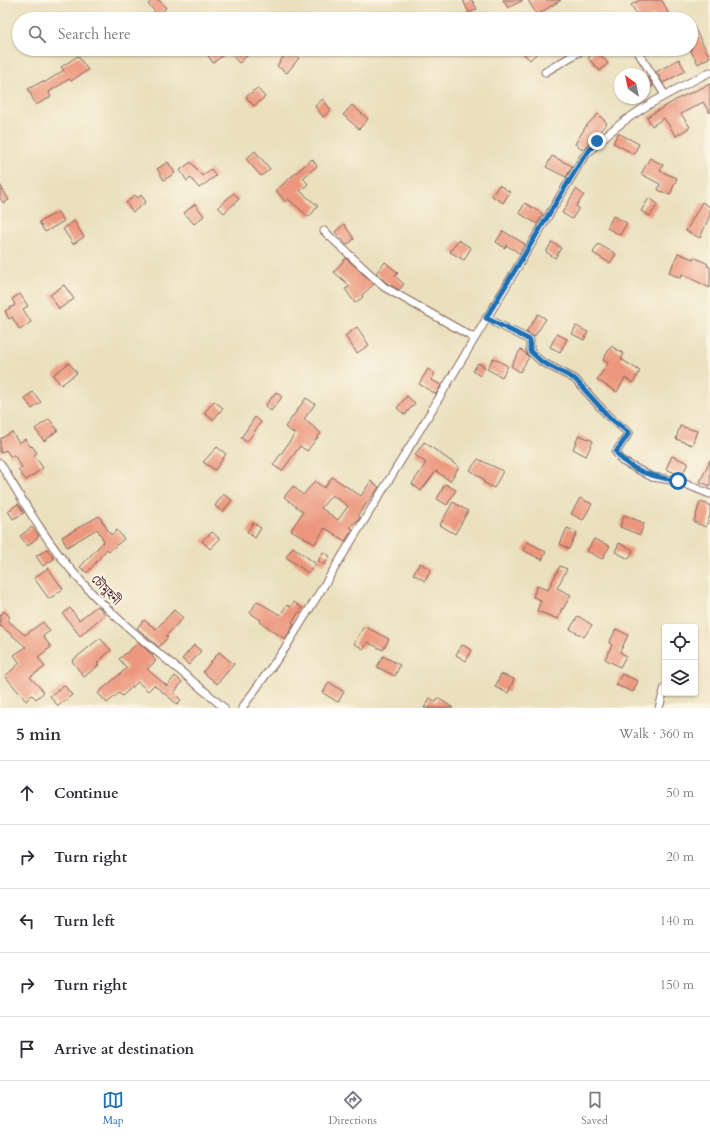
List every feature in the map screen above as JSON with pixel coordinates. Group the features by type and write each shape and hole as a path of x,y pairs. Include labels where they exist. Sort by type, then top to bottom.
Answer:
{"street":[{"path":"545,72 572,56"},
{"path":"640,56 665,95"},
{"path":"242,708 286,647 418,433 583,158 597,141 617,125 665,95 710,72"},
{"path":"324,231 384,286 474,338"},
{"path":"486,318 530,340 530,351 542,362 575,379 609,417 629,433 616,452 622,461 652,477 678,481 710,494"},
{"name":"চৌমুহনী","path":"0,463 39,528 73,573 111,613 224,708"},
{"path":"659,708 662,696"}],"building":[{"path":"153,0 159,0 166,8 161,12 155,12 148,4"},
{"path":"463,0 472,0 477,9 469,12"},
{"path":"503,0 523,0 508,8"},
{"path":"528,0 561,0 542,12 535,12"},
{"path":"640,0 662,0 668,12 636,12 631,5"},
{"path":"698,35 710,57 698,64 694,56 698,56"},
{"path":"78,56 88,70 71,81 69,79 49,92 51,97 36,105 28,89 43,81 44,83 64,70 61,67"},
{"path":"208,56 222,56 213,63"},
{"path":"233,56 247,56 239,63"},
{"path":"284,56 296,56 299,58 287,73 277,66"},
{"path":"526,56 534,56 530,60"},
{"path":"590,56 602,56 608,63 600,71 588,58"},
{"path":"679,59 685,71 663,83 656,72"},
{"path":"650,81 653,86 650,88"},
{"path":"710,84 710,113 703,102 681,114 690,127 676,136 664,118 652,126 647,117 679,98"},
{"path":"257,88 265,97 254,106 246,97"},
{"path":"323,99 331,110 323,117 315,106"},
{"path":"352,105 368,119 359,129 343,115"},
{"path":"598,114 607,123 599,132 598,131 584,150 575,144 586,126"},
{"path":"618,133 639,144 634,154 613,143"},
{"path":"255,151 270,169 261,176 246,159"},
{"path":"552,156 572,166 566,177 546,167"},
{"path":"650,158 663,165 660,171 677,178 670,195 658,190 660,184 641,174"},
{"path":"312,159 317,166 303,178 308,184 300,191 318,206 309,217 288,199 285,202 276,190"},
{"path":"168,162 175,173 164,180 157,169"},
{"path":"191,162 202,176 211,169 216,176 199,188 191,178 187,181 180,170"},
{"path":"0,185 9,200 3,203 0,198"},
{"path":"499,185 510,192 503,203 492,196"},
{"path":"576,189 584,195 576,206 579,208 572,219 562,213"},
{"path":"234,193 239,199 224,213 218,207"},
{"path":"135,195 138,198 141,195 146,202 133,212 126,203"},
{"path":"649,198 658,204 650,216 641,211"},
{"path":"702,202 710,207 710,215 700,238 686,231"},
{"path":"525,203 543,214 537,224 519,213"},
{"path":"195,204 204,216 194,224 184,213"},
{"path":"58,212 64,221 45,232 39,222"},
{"path":"613,216 627,223 620,235 607,228"},
{"path":"74,221 84,237 73,244 63,229"},
{"path":"344,224 354,239 347,245 335,232"},
{"path":"503,231 525,244 519,253 506,245 505,248 496,242"},
{"path":"458,240 471,248 464,260 450,252"},
{"path":"552,242 561,248 555,258 546,252"},
{"path":"598,244 616,254 610,263 593,253"},
{"path":"678,253 693,259 694,257 708,264 707,266 710,267 710,288 682,274 681,278 669,273"},
{"path":"346,258 374,284 362,295 363,297 355,303 345,289 350,286 334,272"},
{"path":"385,262 398,273 395,276 404,284 399,290 387,283 376,273"},
{"path":"64,285 74,299 59,309 50,295"},
{"path":"20,294 28,306 23,309 31,322 20,330 12,317 9,319 5,311 15,305 12,299"},
{"path":"538,314 546,319 534,337 526,332"},
{"path":"576,326 588,332 584,340 572,334"},
{"path":"357,327 369,345 357,353 345,336"},
{"path":"557,334 567,339 560,352 550,347"},
{"path":"611,346 624,354 621,359 640,371 633,383 625,378 617,392 597,380 608,363 603,360"},
{"path":"521,349 529,357 520,372 511,366"},
{"path":"493,358 508,366 502,377 487,369"},
{"path":"69,363 77,373 61,385 53,375"},
{"path":"478,363 485,367 480,376 473,371"},
{"path":"428,369 435,374 431,380 441,385 436,394 419,384"},
{"path":"33,392 41,402 32,409 24,398"},
{"path":"276,392 282,397 271,411 265,406"},
{"path":"407,396 415,403 405,415 397,408"},
{"path":"306,398 315,404 304,419 321,433 307,451 300,446 282,471 273,465 295,434 285,427"},
{"path":"214,401 223,408 213,420 204,413"},
{"path":"255,417 261,422 247,442 241,438"},
{"path":"49,419 58,430 44,441 35,429"},
{"path":"680,426 697,431 692,445 676,439"},
{"path":"12,432 19,443 25,439 31,447 32,446 37,453 34,455 43,468 26,480 18,470 22,467 14,455 11,457 6,450 0,453 0,439"},
{"path":"579,435 593,441 586,456 573,449"},
{"path":"424,442 459,467 450,481 436,471 421,491 412,484 426,463 415,455"},
{"path":"217,447 226,454 215,470 203,462"},
{"path":"672,456 688,463 682,476 666,469"},
{"path":"478,459 503,471 494,488 483,482 484,480 470,470"},
{"path":"710,460 710,486 700,482"},
{"path":"332,477 361,496 371,481 379,487 358,515 360,518 350,527 353,529 345,541 325,528 315,544 291,530 303,512 284,497 293,486 303,495 315,481 324,488","holes":["332,495 348,506 338,520 321,508"]},
{"path":"445,484 456,490 447,505 437,499"},
{"path":"223,494 232,500 223,512 215,506"},
{"path":"580,498 592,504 583,520 571,514"},
{"path":"453,502 468,511 455,534 440,525"},
{"path":"700,502 710,505 710,515 706,527 694,522"},
{"path":"18,504 24,513 13,519 8,511"},
{"path":"624,515 644,523 640,535 620,527"},
{"path":"99,516 111,535 117,530 124,539 109,551 107,549 87,573 80,567 104,541 97,529 67,547 62,537"},
{"path":"253,523 261,528 255,538 247,532"},
{"path":"32,527 39,536 28,546 20,536"},
{"path":"567,528 577,532 569,549 560,544"},
{"path":"212,532 220,539 210,549 202,541"},
{"path":"594,539 610,546 602,559 587,551"},
{"path":"528,542 546,552 542,560 523,550"},
{"path":"619,543 633,550 629,559 615,552"},
{"path":"293,547 316,564 308,573 286,557"},
{"path":"47,549 54,559 43,566 36,556"},
{"path":"323,552 330,556 324,565 318,561"},
{"path":"420,563 431,570 425,581 413,574"},
{"path":"560,566 567,569 557,588 571,595 563,609 562,608 558,619 537,611 541,600 533,597 537,586 548,590"},
{"path":"48,568 63,589 49,599 34,578"},
{"path":"257,601 280,615 287,605 290,607 294,602 302,608 292,622 294,624 285,639 260,622 261,620 250,613"},
{"path":"97,606 105,614 80,636 63,614 70,608 79,620"},
{"path":"174,610 183,618 166,636 168,637 159,647 137,628 144,620 156,629"},
{"path":"4,611 10,617 7,620 25,635 43,622 50,631 43,636 51,647 38,657 45,667 30,677 44,692 36,699 32,695 26,701 5,676 20,663 14,655 26,647 1,626 0,627 0,614 1,615"},
{"path":"578,616 592,625 584,637 570,629"},
{"path":"364,626 389,639 383,650 367,642 364,649 354,644"},
{"path":"616,629 628,635 620,652 626,656 620,667 605,659 612,645 609,643"},
{"path":"99,639 101,639 111,650 97,663 99,665 84,677 72,661"},
{"path":"138,643 153,655 152,656 156,661 147,669 167,686 175,676 182,682 174,693 181,700 177,704 154,685 148,691 138,682 122,696 119,693 107,703 98,693 127,668 119,659"},
{"path":"194,645 201,651 189,665 182,659"},
{"path":"462,645 472,650 466,661 456,655"},
{"path":"219,652 234,664 217,684 203,672"},
{"path":"383,656 400,665 395,676 377,667"},
{"path":"501,674 514,679 508,693 495,687"},
{"path":"622,674 638,681 633,692 616,685"},
{"path":"329,682 344,692 338,702 323,693"},
{"path":"64,685 72,695 58,706 50,696"},
{"path":"430,698 436,702 438,698 453,708 424,708"}],"route":[{"path":"597,141 583,158 486,318 530,340 530,351 542,362 575,379 609,417 629,433 616,452 622,461 652,477 678,481"}]}
